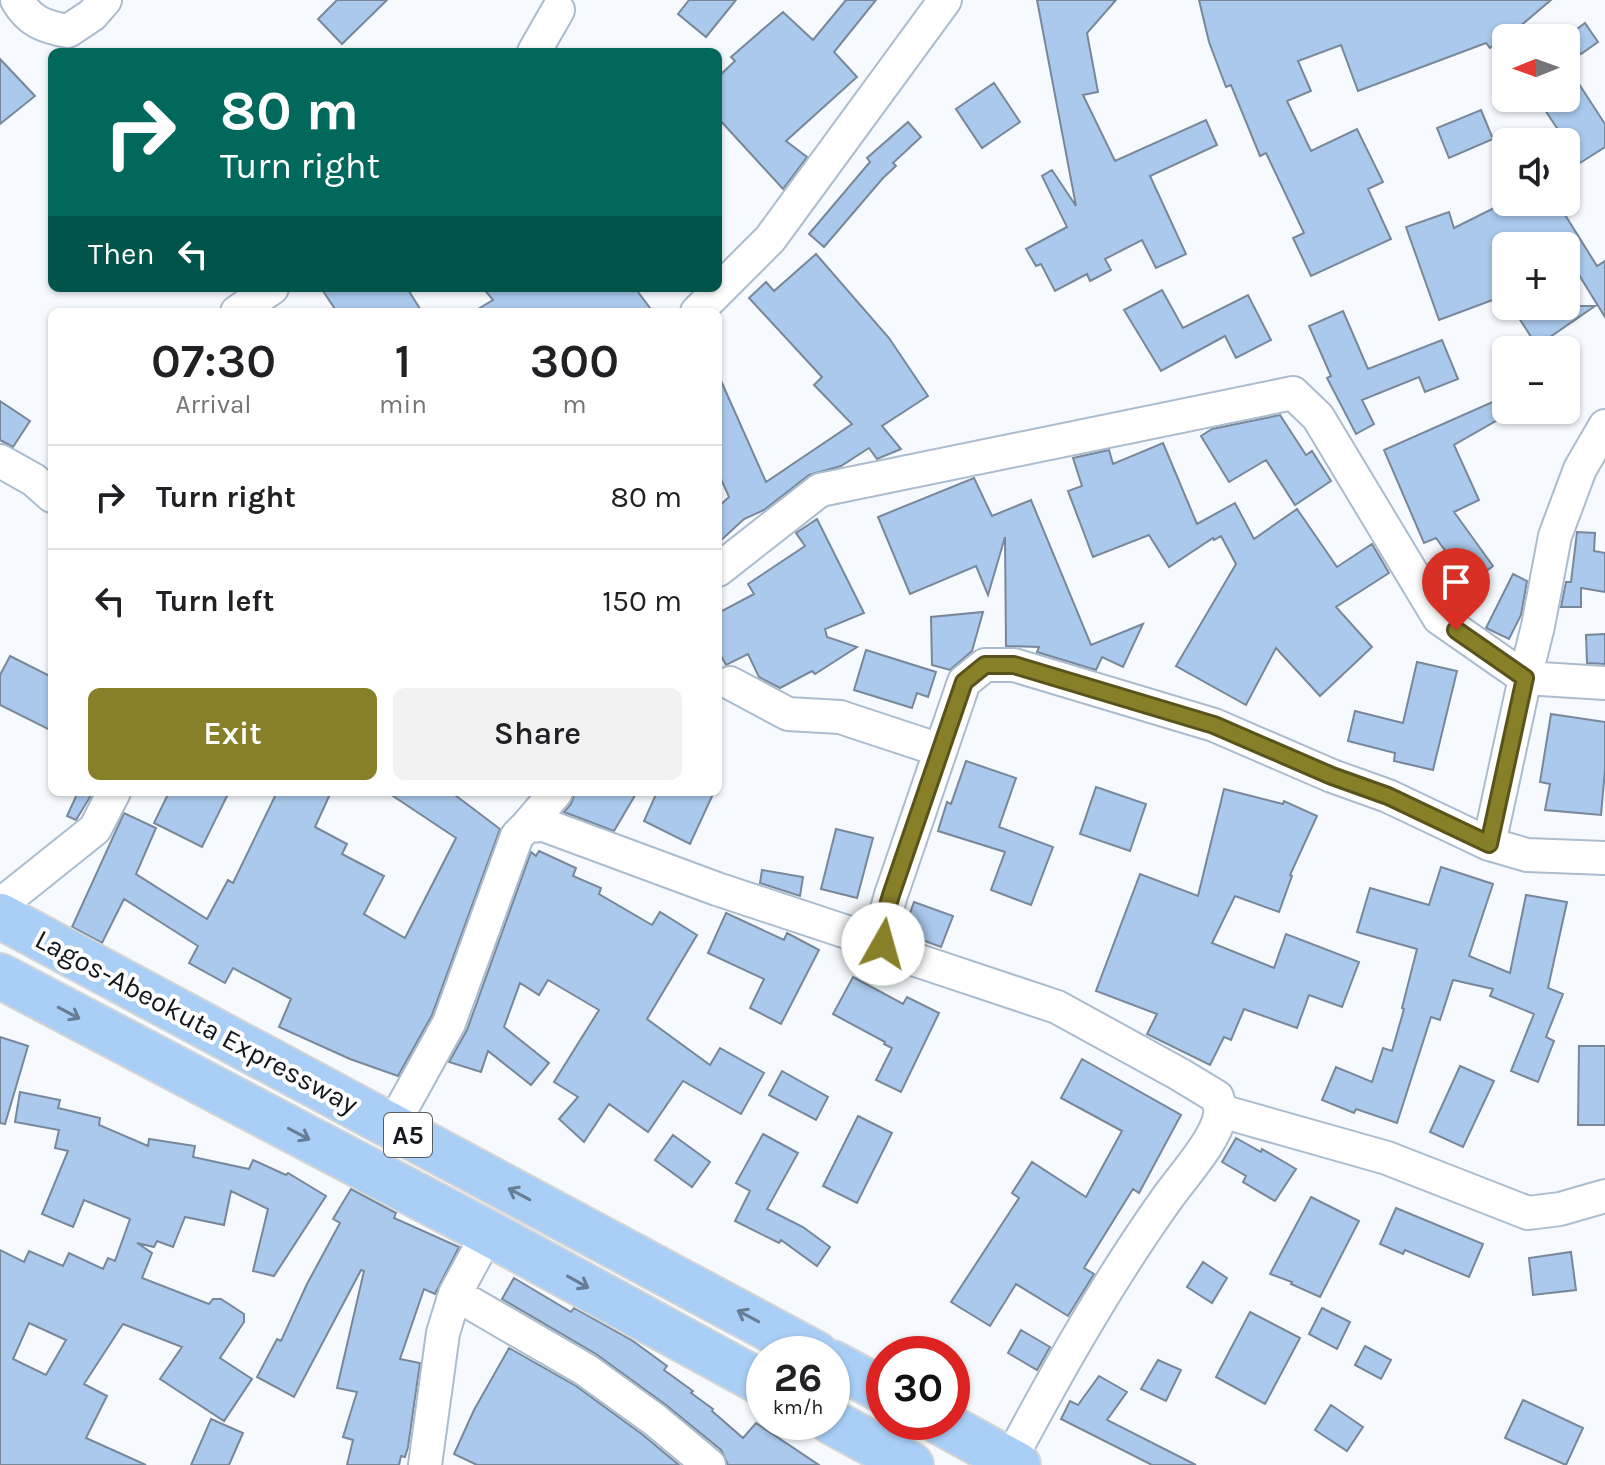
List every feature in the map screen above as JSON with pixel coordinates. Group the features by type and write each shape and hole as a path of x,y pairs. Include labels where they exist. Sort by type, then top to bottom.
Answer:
{"highway":[{"name":"Lagos-Abeokuta Expressway","path":"0,916 783,1336"},
{"name":"Lagos-Abeokuta Expressway","path":"0,976 488,1233 746,1374"},
{"path":"850,1432 911,1465"},
{"path":"970,1439 1014,1463"}],"street":[{"path":"17,0 26,15 46,28 68,31 92,15 105,0"},
{"path":"722,287 770,239 945,0"},
{"path":"536,48 558,10"},
{"path":"243,308 266,292"},
{"path":"701,308 717,292"},
{"path":"722,567 820,490 1293,393 1318,417 1439,618 1525,678 1605,683"},
{"path":"1489,844 1555,536 1580,469 1605,426"},
{"path":"0,461 46,479"},
{"path":"883,944 880,933 887,907 964,682 985,665 1014,665 1214,725 1332,776 1388,796 1489,844 1527,855 1605,858"},
{"path":"730,683 788,714 840,717 940,750"},
{"path":"0,905 95,829 112,796"},
{"path":"392,1126 449,1023 517,836 553,796"},
{"path":"527,826 544,825 717,889 883,944 907,957 1057,1007 1217,1097 1221,1111 1217,1125 1129,1252 1052,1382 1014,1463"},
{"path":"1221,1111 1387,1158 1528,1213 1560,1209 1592,1197 1605,1196"},
{"path":"425,1465 443,1333 455,1294 488,1233"},
{"path":"455,1294 586,1370 655,1420 709,1465"}],"building":[{"path":"337,0 387,0 342,44 318,19"},
{"path":"689,0 736,0 706,37 678,14"},
{"path":"846,0 876,0 834,52 857,77 786,141 807,157 783,189 722,122 722,73 735,61 731,57 783,12 813,40"},
{"path":"1037,0 1116,0 1087,33 1098,92 1083,95 1115,161 1206,120 1217,145 1150,176 1186,254 1156,268 1142,240 1105,259 1111,270 1090,281 1087,274 1055,291 1041,264 1036,266 1026,249 1067,227 1042,176 1052,170 1076,206"},
{"path":"1199,0 1551,0 1523,24 1492,24 1490,48 1486,43 1358,91 1341,45 1298,61 1311,91 1287,101 1311,151 1357,129 1383,182 1368,189 1391,239 1311,276 1293,238 1304,233 1266,153 1260,156 1231,85 1226,87 1209,42"},
{"path":"1585,23 1598,42 1581,54 1580,53 1580,27"},
{"path":"0,59 35,96 0,124"},
{"path":"994,83 1020,122 982,148 956,109"},
{"path":"1580,86 1605,124 1605,147 1580,163 1580,128 1557,128 1546,112 1580,112"},
{"path":"1481,110 1492,139 1449,158 1437,128"},
{"path":"908,122 921,137 893,163 896,166 824,247 809,234 870,162 867,158"},
{"path":"1492,209 1492,216 1566,216 1576,232 1492,232 1492,300 1439,320 1406,227 1449,212 1454,228"},
{"path":"1580,239 1597,266 1605,261 1605,317 1580,277"},
{"path":"816,254 889,338 928,396 882,426 901,449 877,459 869,448 841,466 809,475 764,510 744,519 722,539 722,503 729,497 722,481 722,383 766,482 852,424 814,385 822,377 749,298 766,282 774,291"},
{"path":"1162,290 1183,328 1248,295 1271,340 1236,358 1225,336 1161,371 1124,310"},
{"path":"324,292 410,292 420,308 334,308"},
{"path":"486,292 638,292 650,308 480,308 493,300"},
{"path":"1580,306 1595,306 1580,316"},
{"path":"1343,311 1368,369 1442,340 1458,379 1425,392 1419,377 1362,400 1374,424 1356,434 1327,378 1331,376 1309,326"},
{"path":"1520,320 1575,320 1552,336 1531,336"},
{"path":"0,401 30,421 13,447 0,440"},
{"path":"1492,402 1492,423 1454,445 1479,500 1454,512 1493,566 1469,584 1436,538 1424,543 1384,450"},
{"path":"1280,415 1306,455 1312,451 1331,481 1295,505 1266,460 1229,482 1201,436 1212,429"},
{"path":"1163,443 1197,524 1235,503 1254,539 1297,509 1337,567 1372,544 1389,573 1336,607 1372,647 1320,696 1276,648 1246,705 1176,666 1236,564 1221,536 1169,567 1149,535 1093,557 1068,491 1082,486 1073,458 1109,450 1113,464"},
{"path":"974,478 992,516 1031,500 1091,645 1143,624 1123,667 1102,657 1096,670 1037,652 1039,647 1006,646 1005,537 988,595 976,566 910,594 878,517"},
{"path":"817,519 864,613 825,629 827,637 857,647 815,674 812,671 780,688 759,677 748,654 726,665 722,658 722,611 754,594 748,584 805,546 796,533"},
{"path":"1577,532 1595,533 1594,551 1605,553 1605,592 1581,588 1581,607 1561,607 1566,582 1571,582"},
{"path":"1513,574 1527,581 1521,615 1509,639 1486,628"},
{"path":"983,612 972,651 950,670 932,665 931,617"},
{"path":"1605,634 1605,664 1587,663 1586,635"},
{"path":"866,650 936,672 928,697 917,693 912,708 854,690"},
{"path":"10,656 48,675 48,729 0,705 0,675"},
{"path":"1417,662 1457,671 1433,770 1394,761 1395,753 1348,741 1355,711 1403,723"},
{"path":"1551,714 1605,722 1601,815 1545,810 1550,784 1540,782"},
{"path":"966,761 1016,778 999,827 1053,847 1031,905 991,890 1005,852 938,831 947,802 951,804"},
{"path":"1096,787 1146,804 1130,851 1080,834"},
{"path":"1224,789 1283,804 1284,801 1317,816 1290,875 1279,912 1235,896 1212,943 1274,968 1286,934 1359,962 1342,1007 1309,995 1297,1028 1244,1009 1231,1040 1224,1037 1210,1065 1147,1034 1157,1014 1096,991 1140,874 1198,896"},
{"path":"76,796 91,796 76,820 67,816"},
{"path":"167,796 227,796 202,847 154,823"},
{"path":"275,796 329,796 315,827 347,844 342,854 384,876 364,914 405,938 456,838 393,796 456,796 500,829 432,1015 398,1076 350,1059 279,1027 291,999 233,968 225,983 189,963 198,946 124,899 102,943 72,927 124,813 156,828 136,874 207,919 228,880 233,883"},
{"path":"574,796 635,796 614,831 564,812"},
{"path":"655,796 712,796 690,844 644,821"},
{"path":"836,829 873,838 857,898 821,889"},
{"path":"539,851 576,868 573,876 601,888 599,894 652,925 660,912 697,935 647,1019 710,1065 720,1048 764,1073 741,1114 683,1081 648,1132 609,1104 584,1142 559,1119 578,1097 554,1082 599,1010 548,980 539,995 520,983 504,1027 549,1063 531,1085 488,1051 481,1072 449,1062 467,1030 531,852 536,856"},
{"path":"1441,867 1493,884 1469,956 1510,973 1526,895 1567,902 1548,988 1563,994 1546,1037 1554,1041 1538,1082 1511,1071 1534,1014 1490,996 1493,989 1453,980 1440,1020 1431,1017 1397,1123 1356,1109 1354,1113 1322,1100 1336,1067 1372,1082 1383,1048 1392,1051 1404,1009 1417,949 1357,932 1370,888 1429,905"},
{"path":"762,870 803,877 800,896 760,883"},
{"path":"914,902 953,916 941,947 903,933"},
{"path":"726,913 784,940 787,933 819,950 781,1024 750,1008 764,979 708,953"},
{"path":"853,977 903,1004 907,997 939,1013 901,1092 876,1080 892,1048 833,1014"},
{"path":"0,1037 28,1046 5,1124 0,1123"},
{"path":"1579,1046 1605,1046 1605,1125 1578,1125"},
{"path":"1082,1059 1181,1115 1139,1193 1133,1189 1084,1268 1094,1274 1068,1316 1016,1284 990,1326 951,1302 1019,1198 1012,1193 1032,1162 1086,1197 1122,1131 1061,1098"},
{"path":"1460,1066 1494,1081 1463,1147 1430,1132"},
{"path":"782,1071 828,1097 816,1120 769,1095"},
{"path":"20,1092 60,1100 58,1108 100,1118 99,1125 148,1146 149,1139 195,1146 193,1157 249,1169 253,1160 286,1175 288,1173 326,1196 274,1276 253,1271 268,1209 231,1191 224,1225 185,1217 173,1247 157,1241 154,1247 137,1243 152,1253 142,1278 209,1304 213,1299 221,1299 244,1314 244,1322 220,1358 252,1379 224,1421 160,1379 182,1347 123,1324 84,1384 107,1396 86,1438 146,1465 0,1465 0,1250 24,1262 29,1251 63,1266 69,1253 103,1269 108,1258 115,1261 130,1219 84,1200 73,1227 42,1214 68,1151 55,1148 59,1130 15,1122","holes":["29,1323 66,1340 46,1375 13,1359"]},
{"path":"858,1116 892,1133 857,1203 823,1186"},
{"path":"763,1134 798,1153 767,1209 803,1227 830,1247 817,1266 781,1240 779,1243 735,1221 750,1191 736,1183"},
{"path":"673,1135 710,1162 692,1187 655,1160"},
{"path":"1236,1138 1296,1169 1275,1201 1243,1182 1246,1176 1222,1162"},
{"path":"351,1189 396,1213 394,1218 459,1247 435,1294 424,1289 400,1359 420,1363 408,1447 399,1465 347,1465 353,1440 343,1437 357,1392 337,1388 364,1271 361,1270 294,1397 257,1377 277,1339 281,1341 340,1223 333,1219"},
{"path":"1311,1197 1359,1221 1320,1297 1270,1274"},
{"path":"1396,1208 1483,1244 1469,1277 1405,1250 1403,1254 1380,1244"},
{"path":"1571,1252 1576,1290 1533,1295 1529,1258"},
{"path":"1203,1262 1227,1278 1212,1303 1187,1287"},
{"path":"514,1278 571,1312 574,1308 633,1341 667,1366 664,1370 693,1391 691,1393 743,1438 746,1435 746,1440 782,1440 819,1465 728,1465 721,1450 666,1405 596,1354 502,1299"},
{"path":"1322,1308 1350,1322 1337,1349 1309,1334"},
{"path":"1250,1312 1300,1338 1265,1404 1216,1377"},
{"path":"1021,1330 1050,1347 1037,1370 1008,1353"},
{"path":"1365,1346 1391,1360 1381,1379 1355,1365"},
{"path":"509,1348 576,1386 679,1465 477,1465 454,1454 474,1410"},
{"path":"1158,1360 1181,1370 1166,1401 1141,1389"},
{"path":"1099,1376 1127,1392 1107,1420 1196,1465 1152,1465 1061,1419 1070,1401 1078,1405"},
{"path":"1523,1400 1583,1428 1566,1465 1505,1438"},
{"path":"1331,1405 1363,1427 1347,1451 1315,1430"},
{"path":"211,1419 243,1433 229,1465 191,1465"}],"route":[{"path":"883,944 880,933 891,895 964,682 985,665 1014,665 1214,725 1332,776 1388,796 1489,844 1525,678 1456,630"}]}
